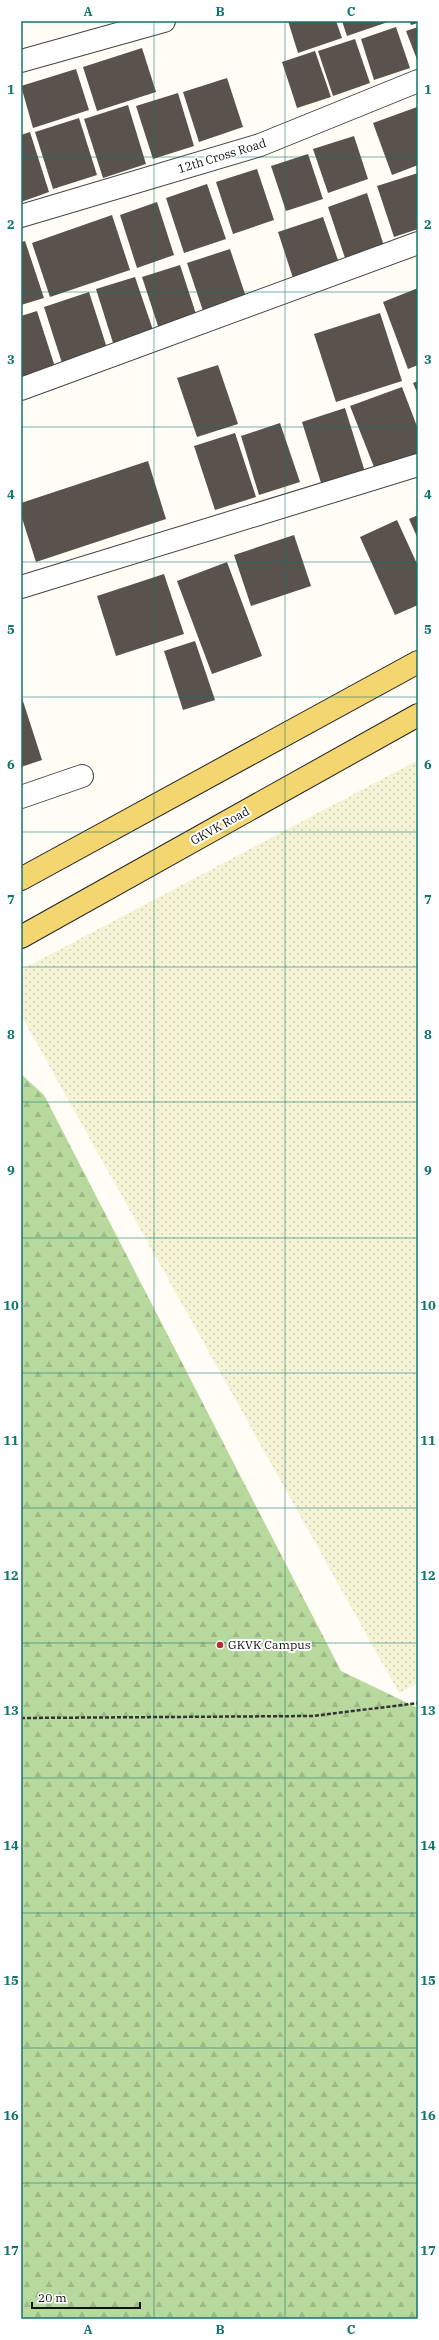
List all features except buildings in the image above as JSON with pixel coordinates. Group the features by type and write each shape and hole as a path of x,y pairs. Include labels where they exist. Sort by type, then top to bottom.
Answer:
{"main road":[{"path":"21,879 418,662"},
{"name":"GKVK Road","path":"21,937 418,715"}],"street":[{"path":"21,61 164,21"},
{"name":"12th Cross Road","path":"21,216 260,145 418,81"},
{"path":"21,389 418,243"},
{"path":"21,587 418,465"},
{"path":"21,797 82,776"}],"path":[{"path":"21,1718 313,1716 418,1704"}],"shaded area":[{"path":"418,760 418,1683 399,1693 21,1015 21,970"}],"green space":[{"name":"GKVK Campus","path":"21,1074 44,1095 341,1671 418,1708 418,2319 21,2319"}],"place":[{"name":"GKVK Campus","path":"220,1645"}]}
